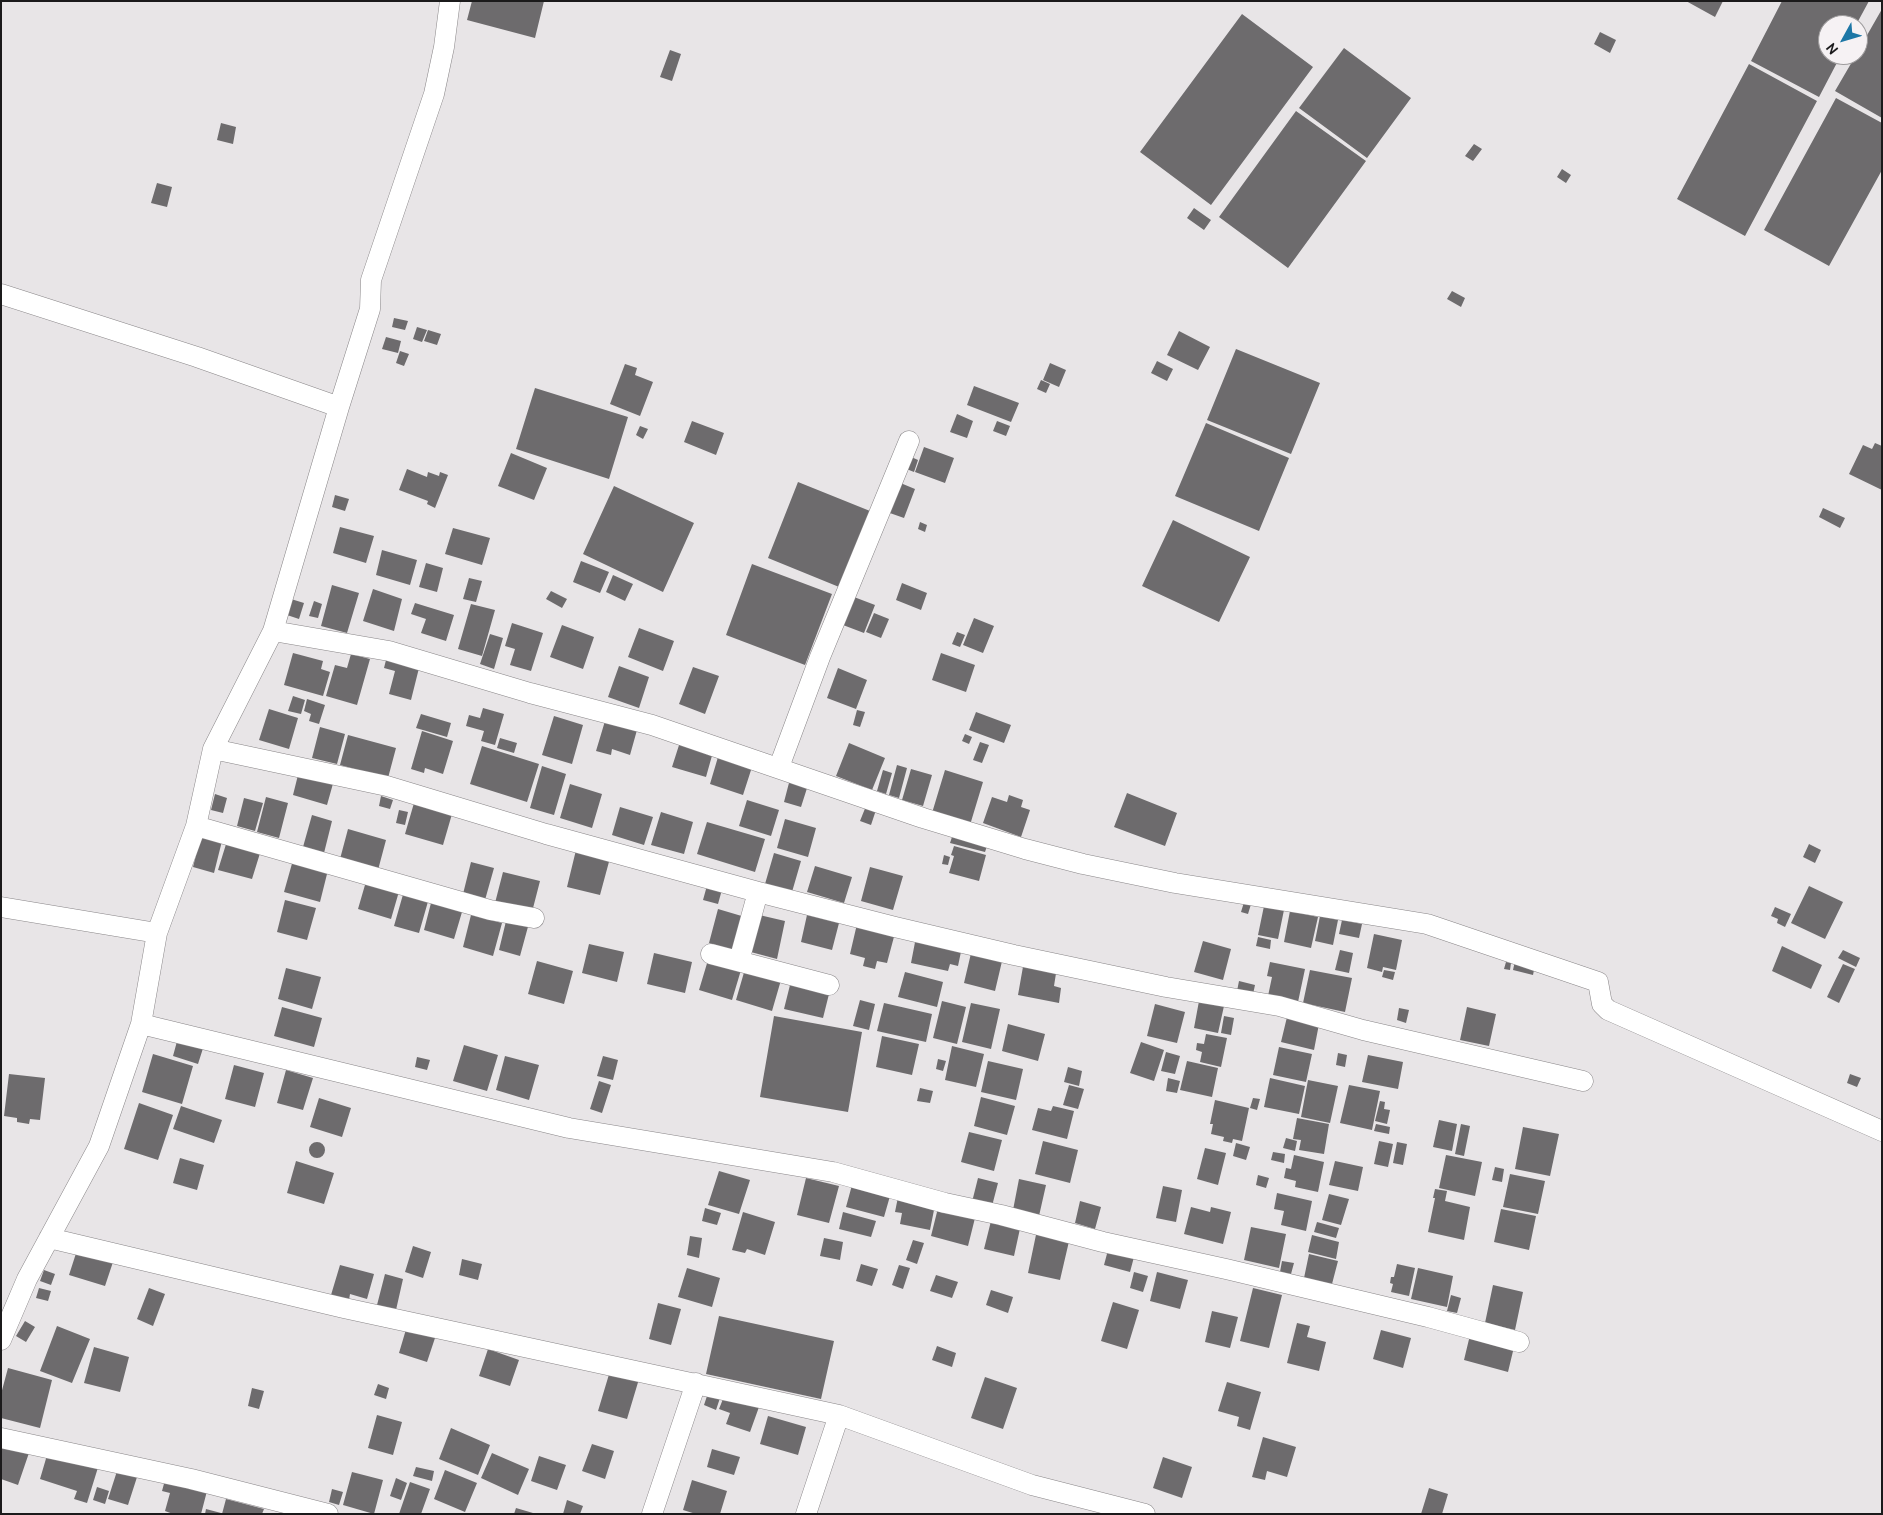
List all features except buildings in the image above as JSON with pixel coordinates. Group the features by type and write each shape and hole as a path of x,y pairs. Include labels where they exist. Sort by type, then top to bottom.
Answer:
{"street":[{"path":"1,1340 27,1279 99,1146 141,1024 157,933 196,826 213,750 274,631 339,406 370,309 370,280 434,94 444,46 450,1"},
{"path":"1,294 197,357 339,406"},
{"path":"779,767 820,657 909,441"},
{"path":"274,631 389,651 530,693 652,725 923,818 1025,849 1083,864 1240,894 1427,924 1598,982 1602,1004 1608,1010 1882,1131"},
{"path":"213,750 387,786 546,834 758,892 1014,955 1166,987 1279,1006 1363,1030 1583,1081"},
{"path":"196,826 490,910 534,918"},
{"path":"739,961 758,892"},
{"path":"1,908 157,933"},
{"path":"711,954 829,985"},
{"path":"141,1024 569,1128 833,1172 945,1203 1001,1215 1103,1242 1428,1317 1519,1342"},
{"path":"49,1238 334,1306 839,1415 1032,1485 1145,1514"},
{"path":"652,1514 696,1383"},
{"path":"806,1514 839,1415"},
{"path":"1,1438 191,1480 328,1514"}]}
